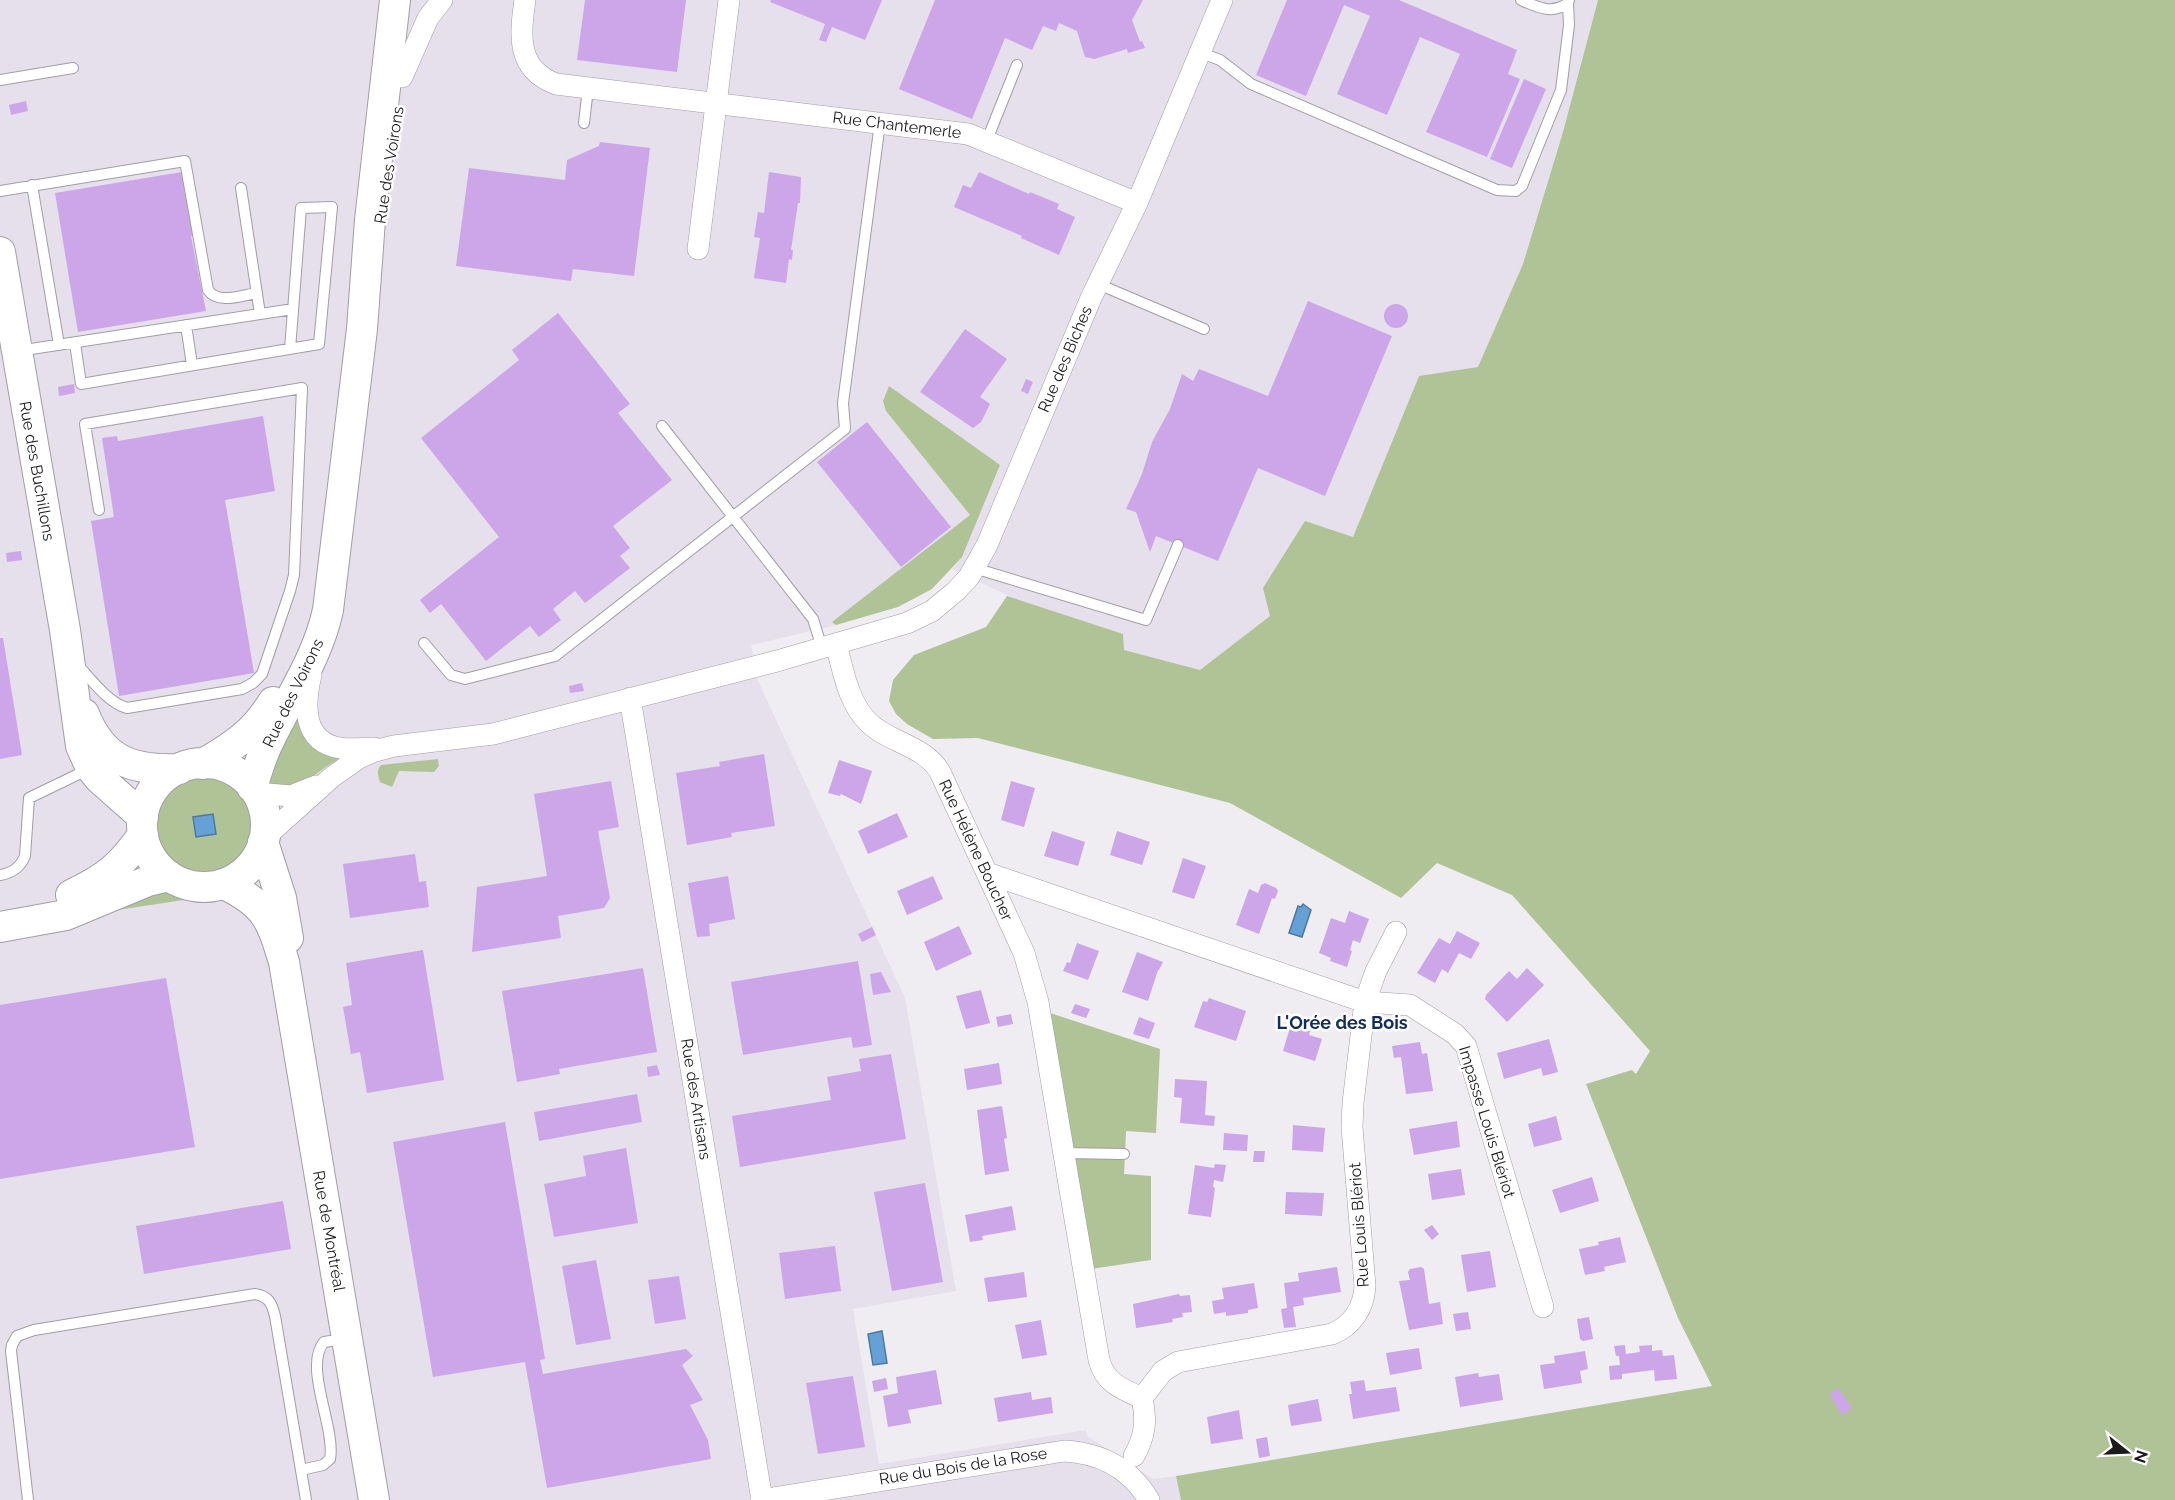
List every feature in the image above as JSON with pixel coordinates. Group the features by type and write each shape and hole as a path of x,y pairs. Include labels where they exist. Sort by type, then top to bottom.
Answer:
{"street":[{"name":"Rue des Voirons","path":"254,790 269,740 301,683 316,649 328,610 362,329 370,220 396,0"},
{"name":"Rue des Voirons","path":"362,329 387,191 411,0"},
{"path":"402,77 428,18 442,0"},
{"name":"Rue Chantemerle","path":"507,0 516,10 522,25"},
{"name":"Rue Chantemerle","path":"525,0 521,35 524,52 536,72 542,78 556,84 955,131 987,140 1137,202"},
{"path":"698,249 718,104 729,0"},
{"name":"Rue des Biches","path":"829,646 891,629 925,615 956,591 974,568 987,545 1098,284 1137,202 1222,0"},
{"name":"Rue des Buchillons","path":"1,265 74,690 96,739 108,752 99,778 143,826"},
{"name":"Rue des Voirons","path":"191,766 242,740 274,701 307,637 322,600 333,561"},
{"path":"316,649 306,707 308,722 325,743 349,749 387,747 485,735 829,646"},
{"name":"Rue Hélène Boucher","path":"829,646 862,715 880,732 924,755 936,765 1024,953 1034,983 1100,1366 1112,1384 1142,1398"},
{"name":"Rue des Artisans","path":"630,698 761,1500"},
{"path":"263,840 332,777 359,758 387,747"},
{"name":"Rue des Buchillons","path":"104,763 149,768 191,766"},
{"path":"0,909 57,899 88,886 117,868 143,826 152,792 163,778 191,766 219,765 234,771 254,790 264,814 263,840 259,852 248,868 224,884 196,886 182,883 169,876 152,858 143,826"},
{"path":"254,790 291,796 332,777"},
{"name":"Rue de Montréal","path":"263,840 287,925 288,939 284,962"},
{"path":"987,873 1365,1002"},
{"path":"0,927 66,915 148,881 169,876"},
{"name":"Rue de Montréal","path":"224,884 249,898 264,911 272,923 284,962 374,1500"},
{"name":"Rue Louis Blériot","path":"1142,1398 1163,1371 1178,1362 1332,1334 1344,1328 1357,1313 1363,1300 1365,1286 1352,1142 1352,1115 1365,1002 1373,976 1396,932"},
{"name":"Impasse Louis Blériot","path":"1365,1002 1410,1005 1455,1034 1466,1046 1543,1307"},
{"path":"1134,1456 1145,1428 1142,1398"},
{"name":"Rue du Bois de la Rose","path":"761,1500 1064,1450 1087,1453 1109,1461 1134,1479 1149,1500"}],"lane":[{"path":"1521,0 1549,10 1559,8 1569,2"},
{"path":"1199,52 1220,60 1251,84 1497,190 1516,191 1522,186 1560,90 1569,25 1569,2"},
{"path":"987,140 1017,64"},
{"path":"0,80 73,68"},
{"path":"584,123 588,88"},
{"path":"424,644 452,675 465,679 555,656 845,429 843,403 880,123"},
{"path":"0,191 186,161 208,290 214,297 221,299 257,293"},
{"path":"32,185 59,345"},
{"path":"241,188 260,314"},
{"path":"75,343 81,384 192,365 290,349 319,344 332,207 301,208 290,349"},
{"path":"1098,284 1204,329"},
{"path":"16,351 293,309"},
{"path":"186,325 192,365"},
{"path":"69,656 109,698 127,708 242,689 258,679 265,669 294,575 302,388 85,424 99,510"},
{"path":"662,426 813,619 829,646"},
{"path":"974,568 1146,621 1178,545"},
{"path":"0,875 14,870 25,856 29,798 104,763"},
{"path":"1064,1153 1124,1154"},
{"path":"28,1500 11,1350 17,1336 34,1330 255,1294 272,1303 306,1500"},
{"path":"301,1470 323,1465 330,1459 331,1444 318,1375 318,1356 324,1342 347,1339"}],"shaded area":[{"path":"0,0 1598,0 1563,132 1523,264 1478,368 1419,376 1353,537 1270,616 1200,670 1123,650 952,569 962,557 1000,465 886,411 970,515 832,622 836,625 751,645 758,681 905,998 956,1291 853,1309 879,1464 1086,1430 1087,1436 1153,1479 1176,1476 1181,1500 0,1500"}],"green space":[{"path":"1598,0 2175,0 2175,1500 1181,1500 1176,1476 1712,1386 1678,1318 1586,1084 1632,1070 1636,1074 1650,1051 1512,895 1437,863 1401,898 1230,803 978,738 933,739 907,724 896,714 889,701 893,680 914,655 986,627 1007,596 1123,634 1124,650 1200,670 1270,616 1263,588 1305,521 1353,537 1419,376 1478,367 1523,264 1563,132"},
{"path":"889,386 1000,465 962,557 932,589 898,607 836,625 832,622 970,515 886,411 883,401"},
{"path":"296,705 342,758 299,787 270,785 267,781"},
{"path":"438,759 439,766 434,772 399,771 392,787 380,782 378,771 381,765"},
{"path":"207,776 229,784 244,797 251,814 252,832 247,849 236,863 220,872 199,874 179,868 166,856 158,841 156,824 160,807 169,792 185,781"},
{"path":"168,891 190,899 91,914 136,892"},
{"path":"1047,1012 1160,1049 1156,1133 1126,1131 1124,1174 1151,1176 1151,1260 1091,1269"}],"water":[{"path":"213,814 216,834 196,837 193,817"},
{"path":"1303,904 1311,910 1302,937 1289,933 1298,906 1301,907"},
{"path":"882,1331 887,1363 873,1365 868,1334"}],"building":[{"path":"585,0 686,0 677,72 577,60"},
{"path":"771,0 882,0 865,40 832,27 826,42 819,40 825,24 770,2"},
{"path":"935,0 1143,0 1132,20 1140,42 1142,41 1145,48 1128,53 1127,49 1094,59 1085,57 1077,31 1059,23 1056,31 1043,26 1032,50 1005,38 972,119 899,89"},
{"path":"1287,0 1399,0 1517,50 1508,74 1520,79 1487,157 1426,132 1460,54 1420,37 1387,115 1337,94 1370,16 1344,5 1306,96 1256,75"},
{"path":"1524,79 1546,89 1512,168 1490,159"},
{"path":"26,101 28,111 11,115 9,105"},
{"path":"600,142 650,148 634,276 573,269 571,281 456,266 469,168 565,180 567,160 599,146"},
{"path":"182,172 193,236 191,236 206,311 78,332 55,193"},
{"path":"769,172 801,177 800,203 798,203 791,250 793,250 792,260 789,259 786,283 754,278 760,238 754,237 758,212 764,213"},
{"path":"979,172 1029,194 1030,192 1059,204 1057,209 1075,217 1059,255 1021,238 1022,236 954,207 963,185 971,188"},
{"path":"1308,301 1392,336 1325,496 1258,468 1218,561 1156,536 1150,552 1136,512 1126,509 1142,474 1152,442 1170,409 1182,374 1193,381 1199,369 1268,396"},
{"path":"1396,304 1405,307 1408,316 1405,325 1396,328 1387,325 1384,316 1387,307"},
{"path":"558,313 630,404 618,413 672,480 613,526 630,548 620,556 630,568 585,603 575,591 553,609 561,620 539,637 530,626 486,661 441,604 430,613 420,600 499,537 421,438 519,360 512,350"},
{"path":"965,329 1007,359 980,397 990,404 981,422 973,428 920,392"},
{"path":"1026,379 1033,382 1028,394 1021,391"},
{"path":"74,384 75,393 59,396 58,387"},
{"path":"263,416 275,491 225,500 254,673 119,696 91,521 114,517 102,438 117,436 118,441"},
{"path":"867,422 951,527 901,567 817,462"},
{"path":"21,551 22,560 7,562 6,553"},
{"path":"0,638 3,638 22,755 0,759"},
{"path":"582,683 584,691 570,693 569,686"},
{"path":"764,754 775,826 731,833 732,837 687,845 676,773 720,766 719,762"},
{"path":"839,760 872,771 861,804 841,794 840,796 828,793"},
{"path":"611,781 619,827 598,831 610,898 604,908 558,916 561,938 472,952 477,887 547,876 534,794"},
{"path":"1011,781 1035,788 1024,827 1001,820"},
{"path":"897,813 908,837 868,854 858,831"},
{"path":"1052,831 1085,842 1078,866 1044,856"},
{"path":"1117,831 1150,842 1142,865 1110,855"},
{"path":"415,854 419,882 426,881 429,907 350,918 343,864"},
{"path":"1183,858 1206,866 1194,899 1172,892"},
{"path":"728,876 735,919 709,924 710,936 697,937 688,883"},
{"path":"933,876 943,899 907,915 897,891"},
{"path":"1265,883 1278,891 1275,899 1272,898 1259,934 1236,925 1249,889 1258,893 1261,885"},
{"path":"1349,911 1369,919 1360,943 1353,940 1347,967 1330,961 1331,958 1319,953 1331,918 1345,923"},
{"path":"959,926 972,954 936,971 924,942"},
{"path":"872,927 876,935 862,942 858,934"},
{"path":"1457,931 1480,943 1471,959 1459,953 1448,973 1442,969 1435,983 1417,973 1439,938 1450,944"},
{"path":"1077,943 1099,951 1088,980 1063,971 1067,962 1070,963"},
{"path":"423,950 444,1080 367,1093 360,1052 351,1054 343,1007 352,1005 346,963"},
{"path":"1137,952 1163,962 1148,1001 1122,992"},
{"path":"858,961 872,1045 853,1048 851,1037 743,1055 731,982"},
{"path":"643,968 657,1052 559,1069 560,1074 517,1082 502,991"},
{"path":"1527,968 1544,985 1507,1022 1485,999 1486,995 1509,971 1517,979"},
{"path":"881,972 891,992 873,995 870,974"},
{"path":"166,978 195,1147 0,1179 0,1005"},
{"path":"981,990 990,1023 966,1029 956,996"},
{"path":"1209,998 1246,1011 1236,1041 1194,1027 1203,1001 1207,1002"},
{"path":"1075,1004 1090,1009 1086,1018 1071,1013"},
{"path":"1011,1014 1013,1024 998,1027 996,1017"},
{"path":"1139,1017 1155,1023 1149,1039 1133,1034"},
{"path":"1291,1024 1310,1031 1309,1035 1322,1039 1315,1061 1283,1051"},
{"path":"1549,1039 1558,1072 1543,1076 1541,1068 1504,1079 1497,1053"},
{"path":"1420,1042 1422,1054 1427,1053 1433,1091 1406,1094 1401,1057 1394,1058 1392,1046"},
{"path":"891,1054 906,1139 740,1167 732,1116 831,1100 827,1077 861,1071 859,1059"},
{"path":"999,1063 1002,1084 967,1090 964,1069"},
{"path":"657,1065 660,1075 648,1077 647,1067"},
{"path":"1175,1079 1207,1081 1205,1115 1215,1116 1214,1126 1180,1123 1182,1098 1174,1097"},
{"path":"637,1094 642,1122 539,1141 534,1112"},
{"path":"1002,1106 1009,1171 985,1175 977,1110"},
{"path":"1556,1116 1562,1140 1534,1147 1528,1124"},
{"path":"1457,1121 1460,1147 1414,1155 1409,1129"},
{"path":"505,1122 545,1359 540,1360 543,1374 686,1349 693,1356 682,1365 703,1400 690,1405 708,1440 711,1459 547,1488 525,1362 433,1377 393,1142"},
{"path":"1293,1125 1325,1128 1323,1152 1292,1150"},
{"path":"1224,1133 1248,1135 1247,1151 1223,1150"},
{"path":"626,1148 638,1223 554,1237 544,1184 586,1176 583,1156"},
{"path":"1254,1151 1265,1151 1264,1162 1253,1162"},
{"path":"1215,1164 1226,1165 1223,1182 1214,1180 1211,1217 1188,1214 1195,1165 1214,1168"},
{"path":"1461,1169 1465,1195 1432,1200 1428,1174"},
{"path":"1592,1177 1599,1201 1560,1213 1552,1190"},
{"path":"925,1183 943,1282 892,1291 874,1192"},
{"path":"1286,1192 1324,1193 1322,1216 1285,1214"},
{"path":"283,1201 291,1249 144,1274 136,1226"},
{"path":"1012,1206 1016,1230 982,1236 983,1240 970,1242 965,1215"},
{"path":"1432,1225 1439,1234 1432,1240 1424,1230"},
{"path":"1620,1237 1626,1262 1604,1267 1605,1271 1585,1275 1579,1249"},
{"path":"835,1246 841,1291 785,1299 779,1253"},
{"path":"1490,1251 1496,1287 1467,1292 1461,1255"},
{"path":"596,1260 611,1339 576,1345 562,1266"},
{"path":"1337,1267 1341,1292 1303,1298 1304,1305 1293,1307 1296,1327 1284,1328 1281,1309 1287,1308 1284,1283 1299,1281 1298,1273"},
{"path":"1421,1267 1424,1269 1429,1304 1440,1302 1443,1324 1409,1330 1399,1281 1410,1280 1408,1272 1410,1269"},
{"path":"1024,1272 1027,1297 988,1302 984,1278"},
{"path":"679,1276 686,1319 655,1324 648,1280"},
{"path":"1254,1283 1258,1308 1248,1310 1248,1313 1226,1316 1226,1312 1214,1314 1212,1301 1224,1299 1222,1288"},
{"path":"1179,1294 1180,1296 1190,1295 1192,1312 1182,1313 1183,1317 1172,1319 1173,1322 1136,1328 1133,1304"},
{"path":"1468,1312 1471,1329 1456,1331 1453,1314"},
{"path":"1589,1317 1593,1339 1583,1341 1580,1339 1577,1319"},
{"path":"1041,1320 1047,1355 1022,1359 1015,1325"},
{"path":"1625,1345 1626,1354 1640,1352 1639,1346 1652,1345 1652,1351 1662,1350 1663,1356 1674,1355 1677,1379 1655,1381 1654,1370 1622,1374 1622,1379 1610,1380 1609,1366 1620,1365 1614,1346"},
{"path":"1419,1348 1422,1369 1390,1375 1386,1353"},
{"path":"1585,1351 1588,1369 1580,1371 1582,1383 1544,1389 1540,1365 1555,1363 1554,1356"},
{"path":"936,1370 942,1404 908,1410 911,1423 888,1427 883,1396 898,1393 896,1377"},
{"path":"1478,1373 1479,1377 1499,1374 1503,1400 1460,1407 1455,1377"},
{"path":"853,1376 865,1447 818,1454 806,1383"},
{"path":"886,1378 888,1389 874,1392 872,1381"},
{"path":"1364,1380 1366,1391 1396,1387 1400,1411 1353,1419 1349,1394 1352,1394 1350,1382"},
{"path":"1838,1388 1852,1408 1842,1415 1829,1394"},
{"path":"1031,1392 1032,1400 1051,1397 1053,1413 998,1422 994,1398"},
{"path":"1318,1399 1322,1421 1291,1426 1288,1405"},
{"path":"1239,1410 1243,1439 1211,1444 1207,1417"},
{"path":"1267,1437 1270,1456 1259,1458 1256,1439"}],"district":[{"name":"L'Orée des Bois","path":"1342,1022"}]}
